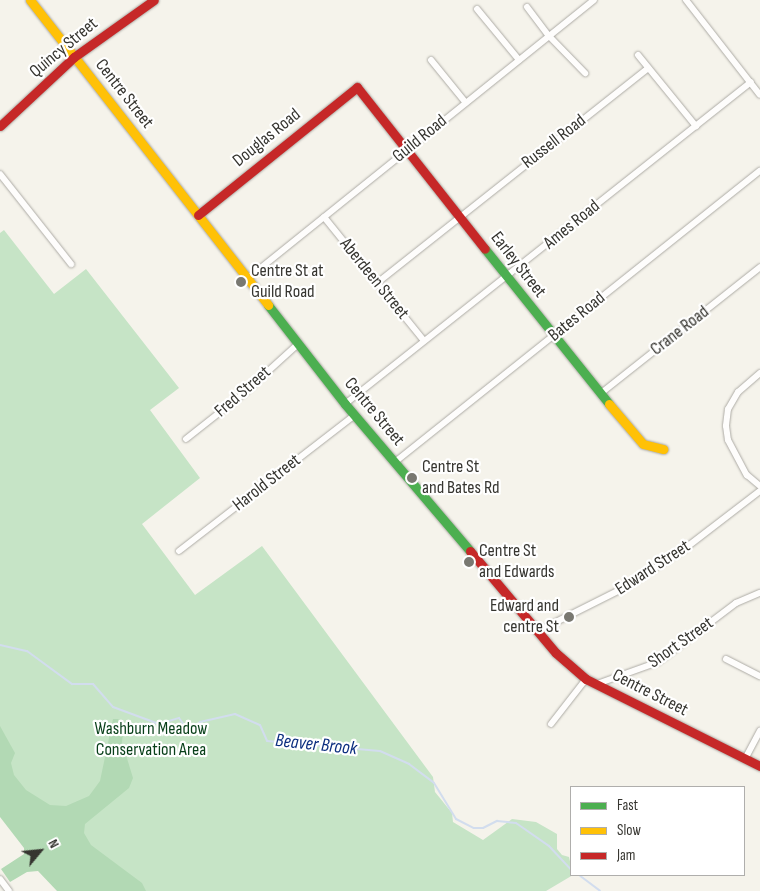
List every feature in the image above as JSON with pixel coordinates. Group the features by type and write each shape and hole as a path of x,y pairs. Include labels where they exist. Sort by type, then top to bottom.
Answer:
{"main road":[{"name":"Centre Street","path":"30,0 345,404 556,653 586,679 760,766"},
{"name":"Quincy Street","path":"0,126 74,57 154,0"},
{"name":"Douglas Road","path":"198,215 357,87"},
{"name":"Earley Street","path":"357,87 408,149 553,336 642,444 663,449"}],"street":[{"name":"Guild Road","path":"247,279 594,0"},
{"path":"686,0 760,94"},
{"path":"527,7 549,36 585,73"},
{"path":"477,9 519,60"},
{"path":"638,55 696,126"},
{"path":"431,60 466,103"},
{"name":"Russell Road","path":"377,283 648,68"},
{"name":"Ames Road","path":"345,404 750,82"},
{"name":"Bates Road","path":"395,462 760,171"},
{"path":"0,174 71,264"},
{"name":"Aberdeen Street","path":"324,217 424,341"},
{"name":"Crane Road","path":"600,394 760,268"},
{"name":"Fred Street","path":"186,439 242,394 298,344"},
{"path":"760,373 738,392 728,409 726,426 735,454 747,475 760,486"},
{"name":"Harold Street","path":"179,551 355,415"},
{"name":"Edward Street","path":"538,632 620,590 683,550 760,491"},
{"name":"Short Street","path":"597,684 658,662 736,603 760,593"},
{"path":"726,659 760,676"},
{"path":"551,724 586,679"},
{"path":"746,759 760,731"},
{"path":"0,879 9,891"}],"green space":[{"name":"Washburn Meadow Conservation Area","path":"4,230 54,294 86,269 179,388 150,410 200,478 142,524 195,595 262,546 433,777 435,792 452,813 453,822 483,840 512,819 536,822 557,834 557,849 562,855 569,857 571,876 546,891 62,891 0,811 0,233"},
{"path":"113,719 118,719 124,725 122,742 133,778 129,788 85,824 84,833 91,845 142,883 146,891 57,891 38,871 27,872 10,882 1,869 24,854 24,848 0,817 0,726 15,753 11,763 14,775 26,790 50,805 66,806 89,796 100,781"}],"waterway":[{"name":"Beaver Brook","path":"0,645 27,651 72,684 93,684 113,707 159,724 179,718 189,732 200,722 235,714 260,725 267,741 380,751 409,764 434,783 456,819 474,828 483,828 497,821 516,823 549,846 570,869"},
{"name":"Beaver Brook","path":"580,876 600,891"}],"traffic: fast":[{"path":"485,249 609,404"},
{"path":"268,305 345,404 470,551"}],"traffic: slow":[{"path":"30,0 268,305"},
{"path":"609,404 643,444 663,449"}],"traffic: jam":[{"path":"0,126 74,57 154,0"},
{"path":"198,215 357,87 485,249"},
{"path":"470,551 556,653 586,679 760,766"}],"place":[{"name":"Centre St at Guild Road","path":"241,282"},
{"name":"Centre St and Bates Rd","path":"412,478"},
{"name":"Centre St and Edwards","path":"469,562"},
{"name":"Edward and centre St","path":"569,617"}]}
